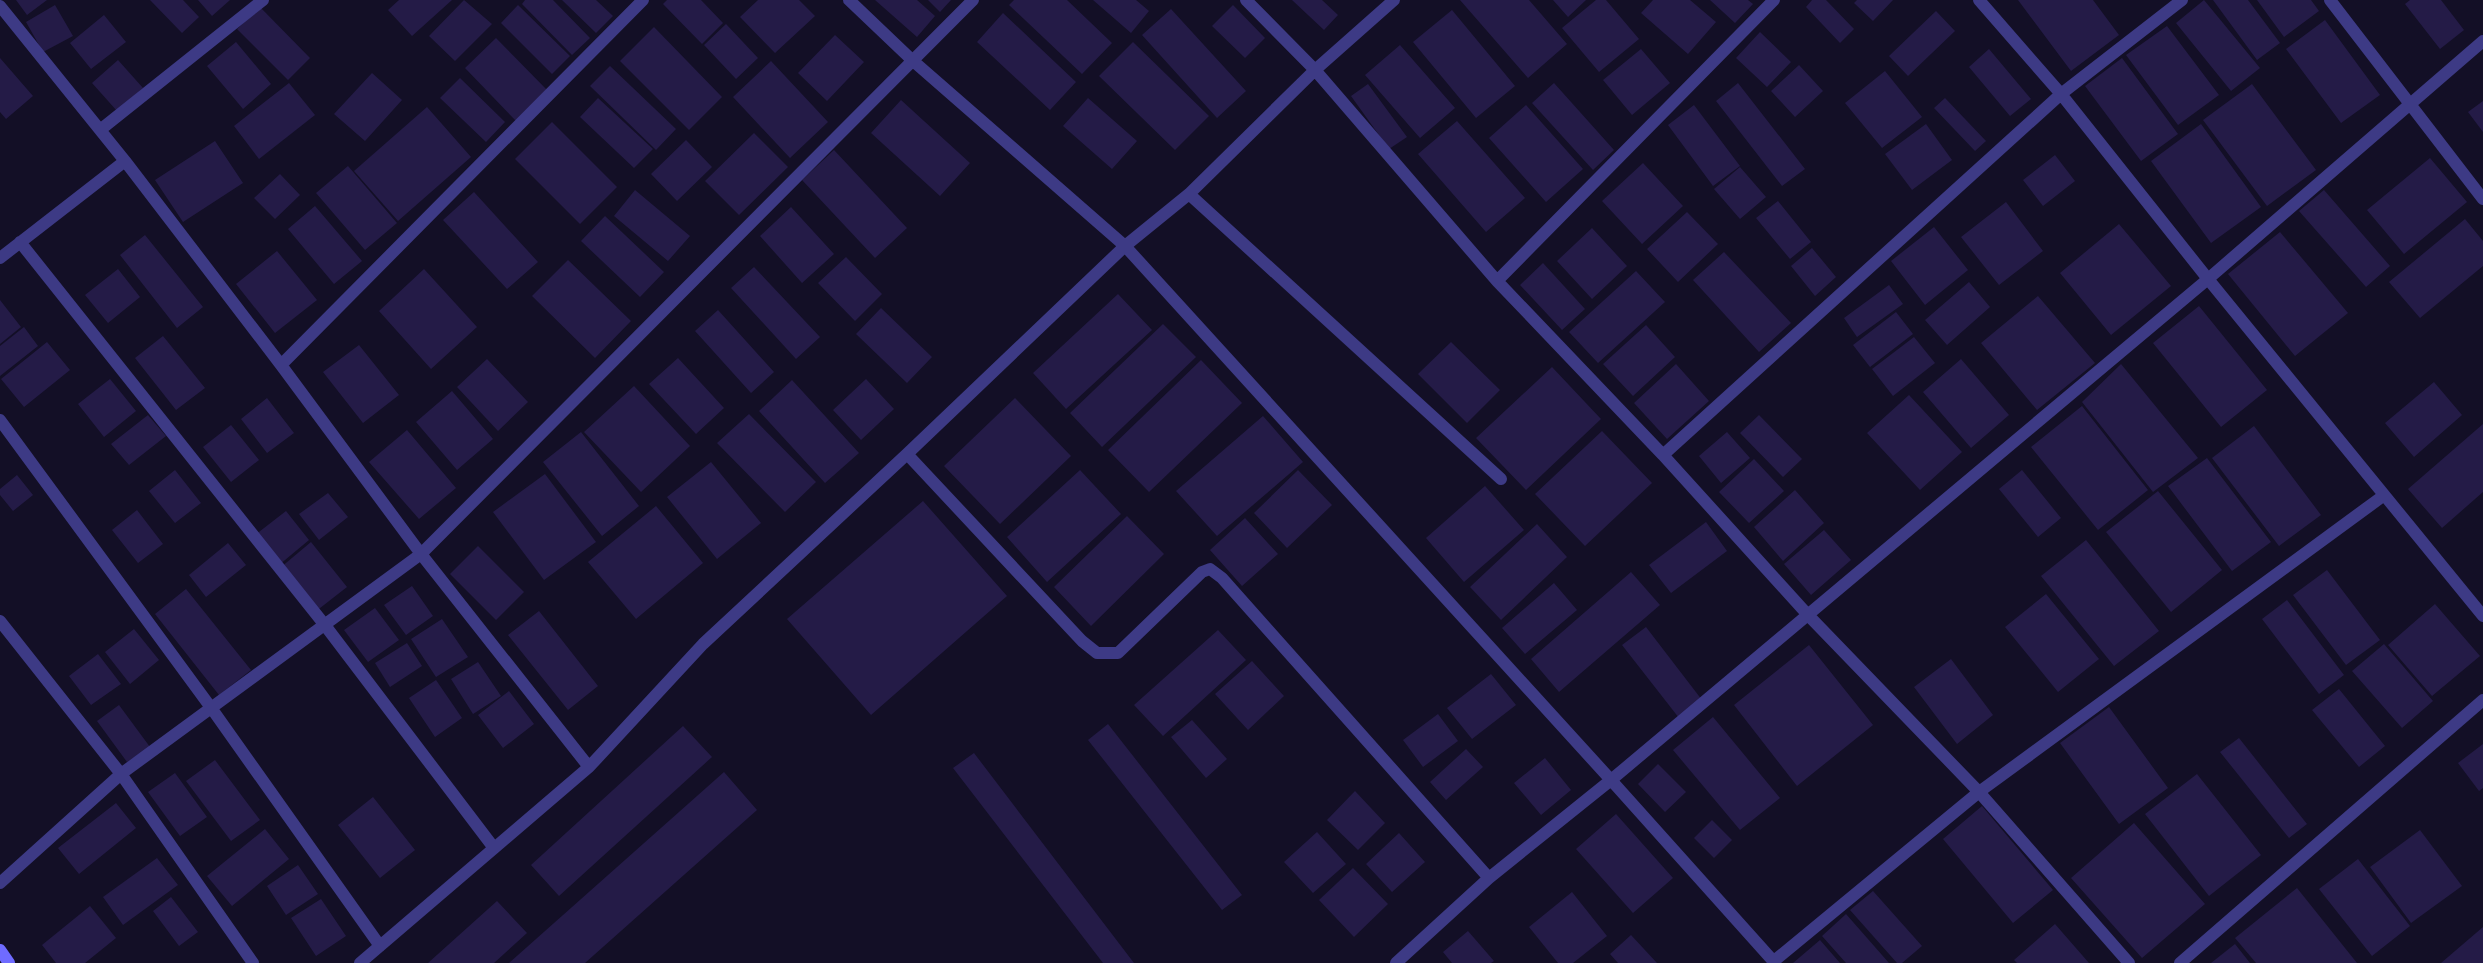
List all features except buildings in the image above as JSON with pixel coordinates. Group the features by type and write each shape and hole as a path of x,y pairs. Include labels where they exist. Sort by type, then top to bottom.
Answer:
{"street":[{"path":"100,130 263,0"},
{"path":"281,364 643,0"},
{"path":"849,0 912,60 1125,246 1775,962 1979,792 2383,496"},
{"path":"0,883 121,774 422,554 973,0"},
{"path":"1246,0 1315,70 1496,281 1663,455 1808,615 1979,792 2129,963"},
{"path":"360,963 589,766 703,644 907,454 1125,246 1189,194 1315,70 1394,0"},
{"path":"1496,281 1774,0"},
{"path":"1979,0 2061,94 2383,496 2483,616"},
{"path":"1663,455 2061,94 2182,0"},
{"path":"2330,0 2483,199"},
{"path":"0,6 125,161 281,364 422,554 589,766"},
{"path":"1396,963 1489,878 1611,780 2208,279 2483,41"},
{"path":"0,258 125,161"},
{"path":"1189,194 1502,479"},
{"path":"20,242 324,624 494,848"},
{"path":"0,420 212,709 380,946"},
{"path":"907,454 1082,642 1098,653 1118,653 1202,572 1210,569 1222,578 1489,878"},
{"path":"0,621 121,774 253,963"},
{"path":"2180,963 2483,700"},
{"path":"0,950 9,963"}]}
